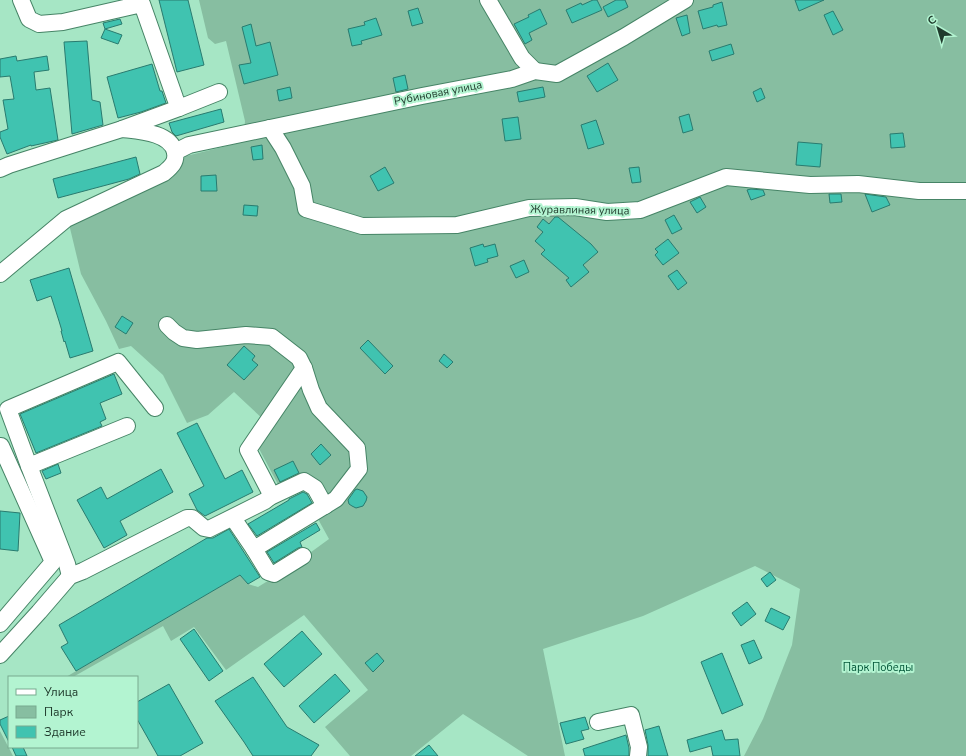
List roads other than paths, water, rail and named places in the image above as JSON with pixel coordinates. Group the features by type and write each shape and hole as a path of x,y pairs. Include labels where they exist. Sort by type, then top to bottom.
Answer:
{"street":[{"path":"22,0 29,19 39,24 63,22 142,4 179,108"},
{"path":"488,0 522,58 535,71"},
{"name":"Рубиновая улица","path":"175,152 189,145 512,79 535,71 557,74 624,37 685,0"},
{"path":"0,169 122,129 219,92"},
{"name":"Журавлиная улица","path":"270,128 283,148 302,186 306,209 362,226 457,225 529,208 575,207 607,212 640,210 726,177 810,185 858,184 919,191 966,192"},
{"path":"0,274 66,219 164,173 173,165 175,152 172,144 162,137 152,133 122,129"},
{"path":"167,326 183,338 196,340 246,335 272,337 299,358 319,408 357,448 358,469 336,499 254,549"},
{"path":"70,576 67,564 8,409 118,362 156,408"},
{"path":"270,497 270,494 248,450 304,368"},
{"path":"29,466 127,426"},
{"path":"0,624 53,562 1,446"},
{"path":"0,655 70,576 83,571 187,518 192,518 204,528 209,530 266,501 270,497 304,481 315,488 325,506"},
{"path":"233,518 268,572 274,574 303,556"},
{"path":"598,722 630,715 639,747 638,756"}],"park label":[{"name":"Парк Победы","path":"878,667"}]}
